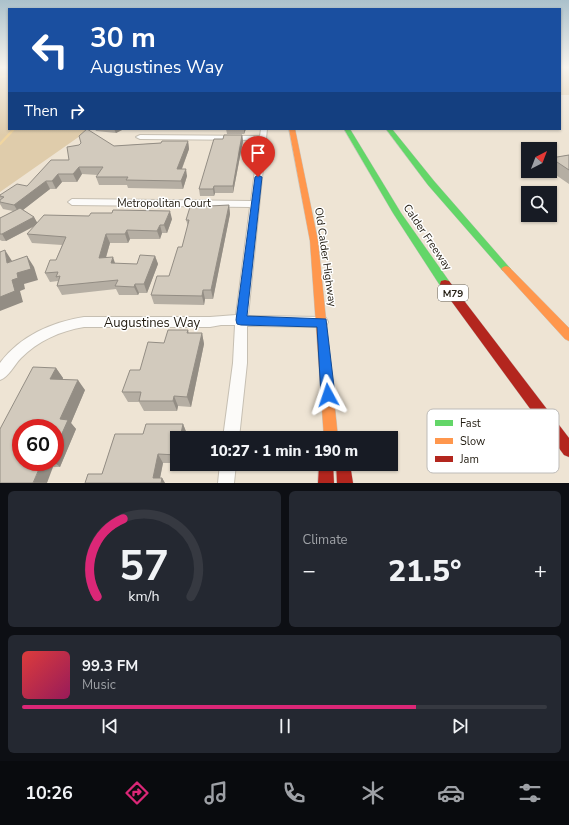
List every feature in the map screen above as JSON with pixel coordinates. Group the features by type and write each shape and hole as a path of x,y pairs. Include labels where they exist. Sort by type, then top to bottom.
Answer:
{"main road":[{"name":"Old Calder Highway","path":"292,130 314,241 330,431"},
{"name":"Calder Freeway","path":"347,130 375,179 426,255 538,409"},
{"path":"390,130 418,168 569,335"},
{"path":"402,130 453,198 524,284 569,335"},
{"name":"Calder Freeway","path":"559,437 569,450"},
{"path":"326,471 326,483"},
{"path":"343,471 345,483"}],"street":[{"path":"140,137 263,133 241,320 240,363 232,431"},
{"name":"Metropolitan Court","path":"72,202 255,204"},
{"name":"Augustines Way","path":"0,374 22,348 45,333 70,323 241,320 322,322"},
{"path":"226,483 227,471"}],"shaded area":[{"path":"0,90 8,90 8,130 89,130 0,192"},
{"path":"561,90 569,90 569,95 561,95"}],"building":[{"path":"86,130 89,130 114,146 161,143 162,141 188,141 177,169 186,169 181,181 126,180 128,177 96,177 103,167 79,167 73,174 58,174 52,181 46,181 14,205 0,202 0,200 4,197 0,195 17,184 27,186 51,160 69,160 67,147 79,145 81,143 79,136"},
{"path":"224,135 242,135 233,186 214,186 213,189 199,189 214,139 223,139"},
{"path":"569,155 569,170 557,162 557,157"},
{"path":"229,205 211,290 203,290 202,296 151,295 157,276 169,276 178,247 182,247 189,220 186,220 190,207"},
{"path":"20,208 34,217 0,234 0,218"},
{"path":"113,210 170,211 164,225 160,225 157,231 127,230 125,234 106,234 99,258 113,257 111,263 137,264 140,255 155,256 144,284 135,284 134,287 115,286 118,280 57,286 60,276 56,277 58,272 45,273 50,260 56,260 66,237 27,234 44,215 89,216 91,213 112,213"},
{"path":"5,250 7,263 27,256 31,269 17,273 18,278 12,280 15,291 0,297 0,252"},
{"path":"168,330 188,330 187,333 202,333 187,397 174,396 173,401 139,401 141,392 122,392 130,370 140,370 148,342 164,343"},
{"path":"33,367 56,368 50,379 78,380 60,419 12,419 12,471 38,471 33,483 0,483 0,429"},
{"path":"64,420 68,420 64,429"},
{"path":"146,424 183,424 182,431 170,431 170,455 158,454 153,478 162,478 161,483 85,483 88,474 102,474 115,434 143,434"}],"waterway":[{"path":"0,144 13,130"}],"traffic: fast":[{"path":"348,130 397,213 445,284"},
{"path":"390,130 431,183 506,269"}],"traffic: slow":[{"path":"292,130 314,241 330,431"},
{"path":"506,269 569,336"}],"traffic: jam":[{"path":"445,284 538,409"},
{"path":"559,437 569,450"},
{"path":"326,471 326,483"},
{"path":"344,471 345,483"}],"route":[{"path":"258,177 241,320 322,322 328,395"}]}
